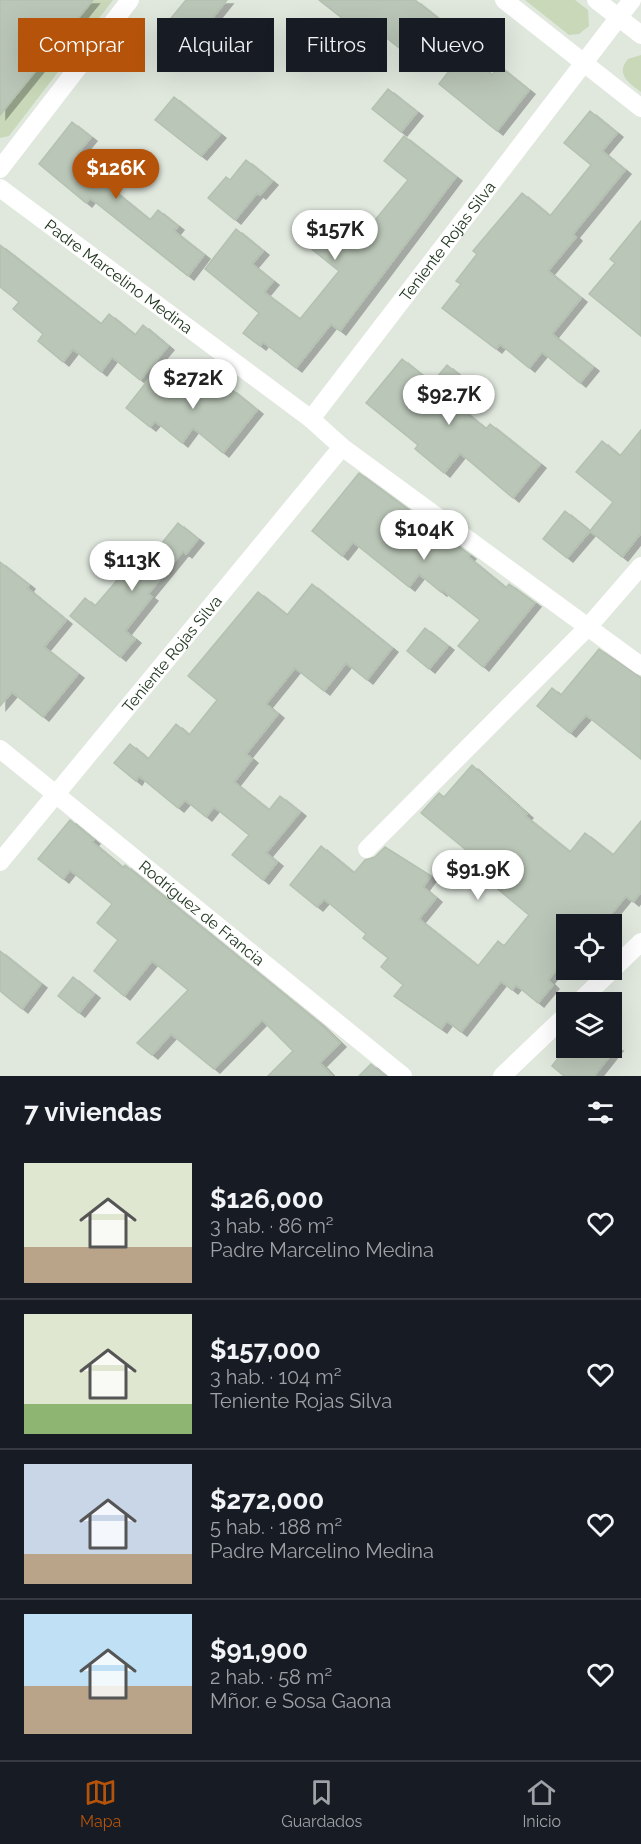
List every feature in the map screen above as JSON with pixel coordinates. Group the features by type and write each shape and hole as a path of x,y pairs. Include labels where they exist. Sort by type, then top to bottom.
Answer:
{"street":[{"path":"0,169 130,0"},
{"path":"504,0 641,108"},
{"path":"596,0 641,35"},
{"name":"Teniente Rojas Silva","path":"311,419 632,0"},
{"name":"Padre Marcelino Medina","path":"0,188 311,419 342,447 641,666"},
{"name":"Teniente Rojas Silva","path":"0,862 342,447"},
{"path":"367,849 589,626 641,566"},
{"name":"Rodríguez de Francia","path":"0,748 403,1076"},
{"path":"589,992 641,942"},
{"path":"502,1076 556,1024"}],"green space":[{"path":"0,0 113,0 99,18 18,18 18,72 58,72 9,136 0,138"},
{"path":"525,0 575,0 588,10 589,26 579,34 569,35"},
{"path":"641,55 641,92 625,78 623,69 628,59"}],"building":[{"path":"0,0 93,0 78,18 18,18 18,72 35,72 0,115"},
{"path":"186,0 227,0 213,18 171,18"},
{"path":"319,0 415,0 438,18 399,18 399,48 387,38 387,18 342,18"},
{"path":"505,71 529,90 497,131 439,84 448,72 488,72 492,75 494,72"},
{"path":"388,89 417,112 401,132 372,109"},
{"path":"174,97 220,134 201,156 155,120"},
{"path":"590,111 617,133 602,151 625,170 573,234 576,237 548,271 581,298 552,334 593,367 580,383 542,352 529,368 500,344 496,349 442,308 461,284 456,281 477,254 473,251 522,193 550,216 591,165 564,143"},
{"path":"72,122 91,137 77,154 107,178 103,182 150,220 158,210 178,226 174,231 204,255 188,276 90,198 86,203 39,164"},
{"path":"404,136 456,177 340,331 331,324 296,368 263,342 260,346 243,333 259,313 205,269 236,229 263,251 252,264 273,281 264,292 300,319 339,271 309,247 330,221 357,242 408,180 384,161"},
{"path":"246,160 272,181 260,195 257,193 235,220 208,198 226,177 230,180"},
{"path":"641,221 641,336 589,294 615,263 610,259"},
{"path":"0,245 101,324 109,314 135,335 143,325 168,346 140,380 112,357 101,372 73,349 63,362 38,341 43,334 13,309 19,302 0,287"},
{"path":"402,359 432,383 447,365 469,383 453,402 486,429 490,424 540,464 513,498 460,453 444,473 415,449 418,445 366,403"},
{"path":"196,371 226,395 231,389 257,410 223,453 193,428 182,443 155,421 150,427 126,408 152,375 177,395"},
{"path":"641,430 641,533 622,557 590,531 613,502 576,472 602,441 620,456"},
{"path":"359,473 470,555 468,557 506,588 509,584 535,603 483,667 458,646 480,620 419,574 409,587 353,542 342,556 312,531"},
{"path":"565,511 590,531 567,558 543,539"},
{"path":"178,523 198,539 186,554 183,551 148,594 152,597 125,631 135,639 120,657 70,616 85,598 95,606 149,543 157,549"},
{"path":"0,562 29,585 27,588 66,620 44,647 78,674 43,717 12,692 0,706"},
{"path":"312,584 392,648 367,680 346,663 324,691 295,668 266,704 278,714 246,754 252,759 234,782 269,810 280,796 300,812 266,853 277,862 263,880 232,855 249,835 214,807 206,817 185,800 178,808 139,776 136,781 114,763 130,744 148,759 176,724 189,735 217,700 188,676 258,592 287,615"},
{"path":"425,628 448,646 429,669 407,651"},
{"path":"599,649 641,678 641,759 586,715 570,733 537,706 552,688 561,695"},
{"path":"472,765 527,814 525,816 570,852 585,833 613,855 641,821 641,892 633,902 626,896 611,914 556,914 556,970 548,980 553,985 538,1003 516,985 512,990 501,981 461,1032 447,1021 441,1029 394,996 403,985 381,967 388,958 363,938 366,934 324,899 317,907 290,885 321,846 354,873 365,860 375,857 385,847 431,876 423,887 436,898 419,919 478,966 498,941 504,946 529,915 487,880 493,872 421,813 439,793 444,797"},
{"path":"70,820 123,868 125,865 318,1022 340,1043 320,1063 332,1076 268,1076 293,1051 262,1020 214,1069 171,1034 152,1055 137,1043 188,990 152,961 124,996 94,971 118,940 97,923 112,904 70,870 63,879 38,859"},
{"path":"0,951 41,984 22,1009 0,991"},
{"path":"73,977 94,994 79,1013 58,996"},
{"path":"558,1058 608,1058 594,1076 564,1076 552,1066"},
{"path":"371,1064 385,1076 359,1076"}]}
